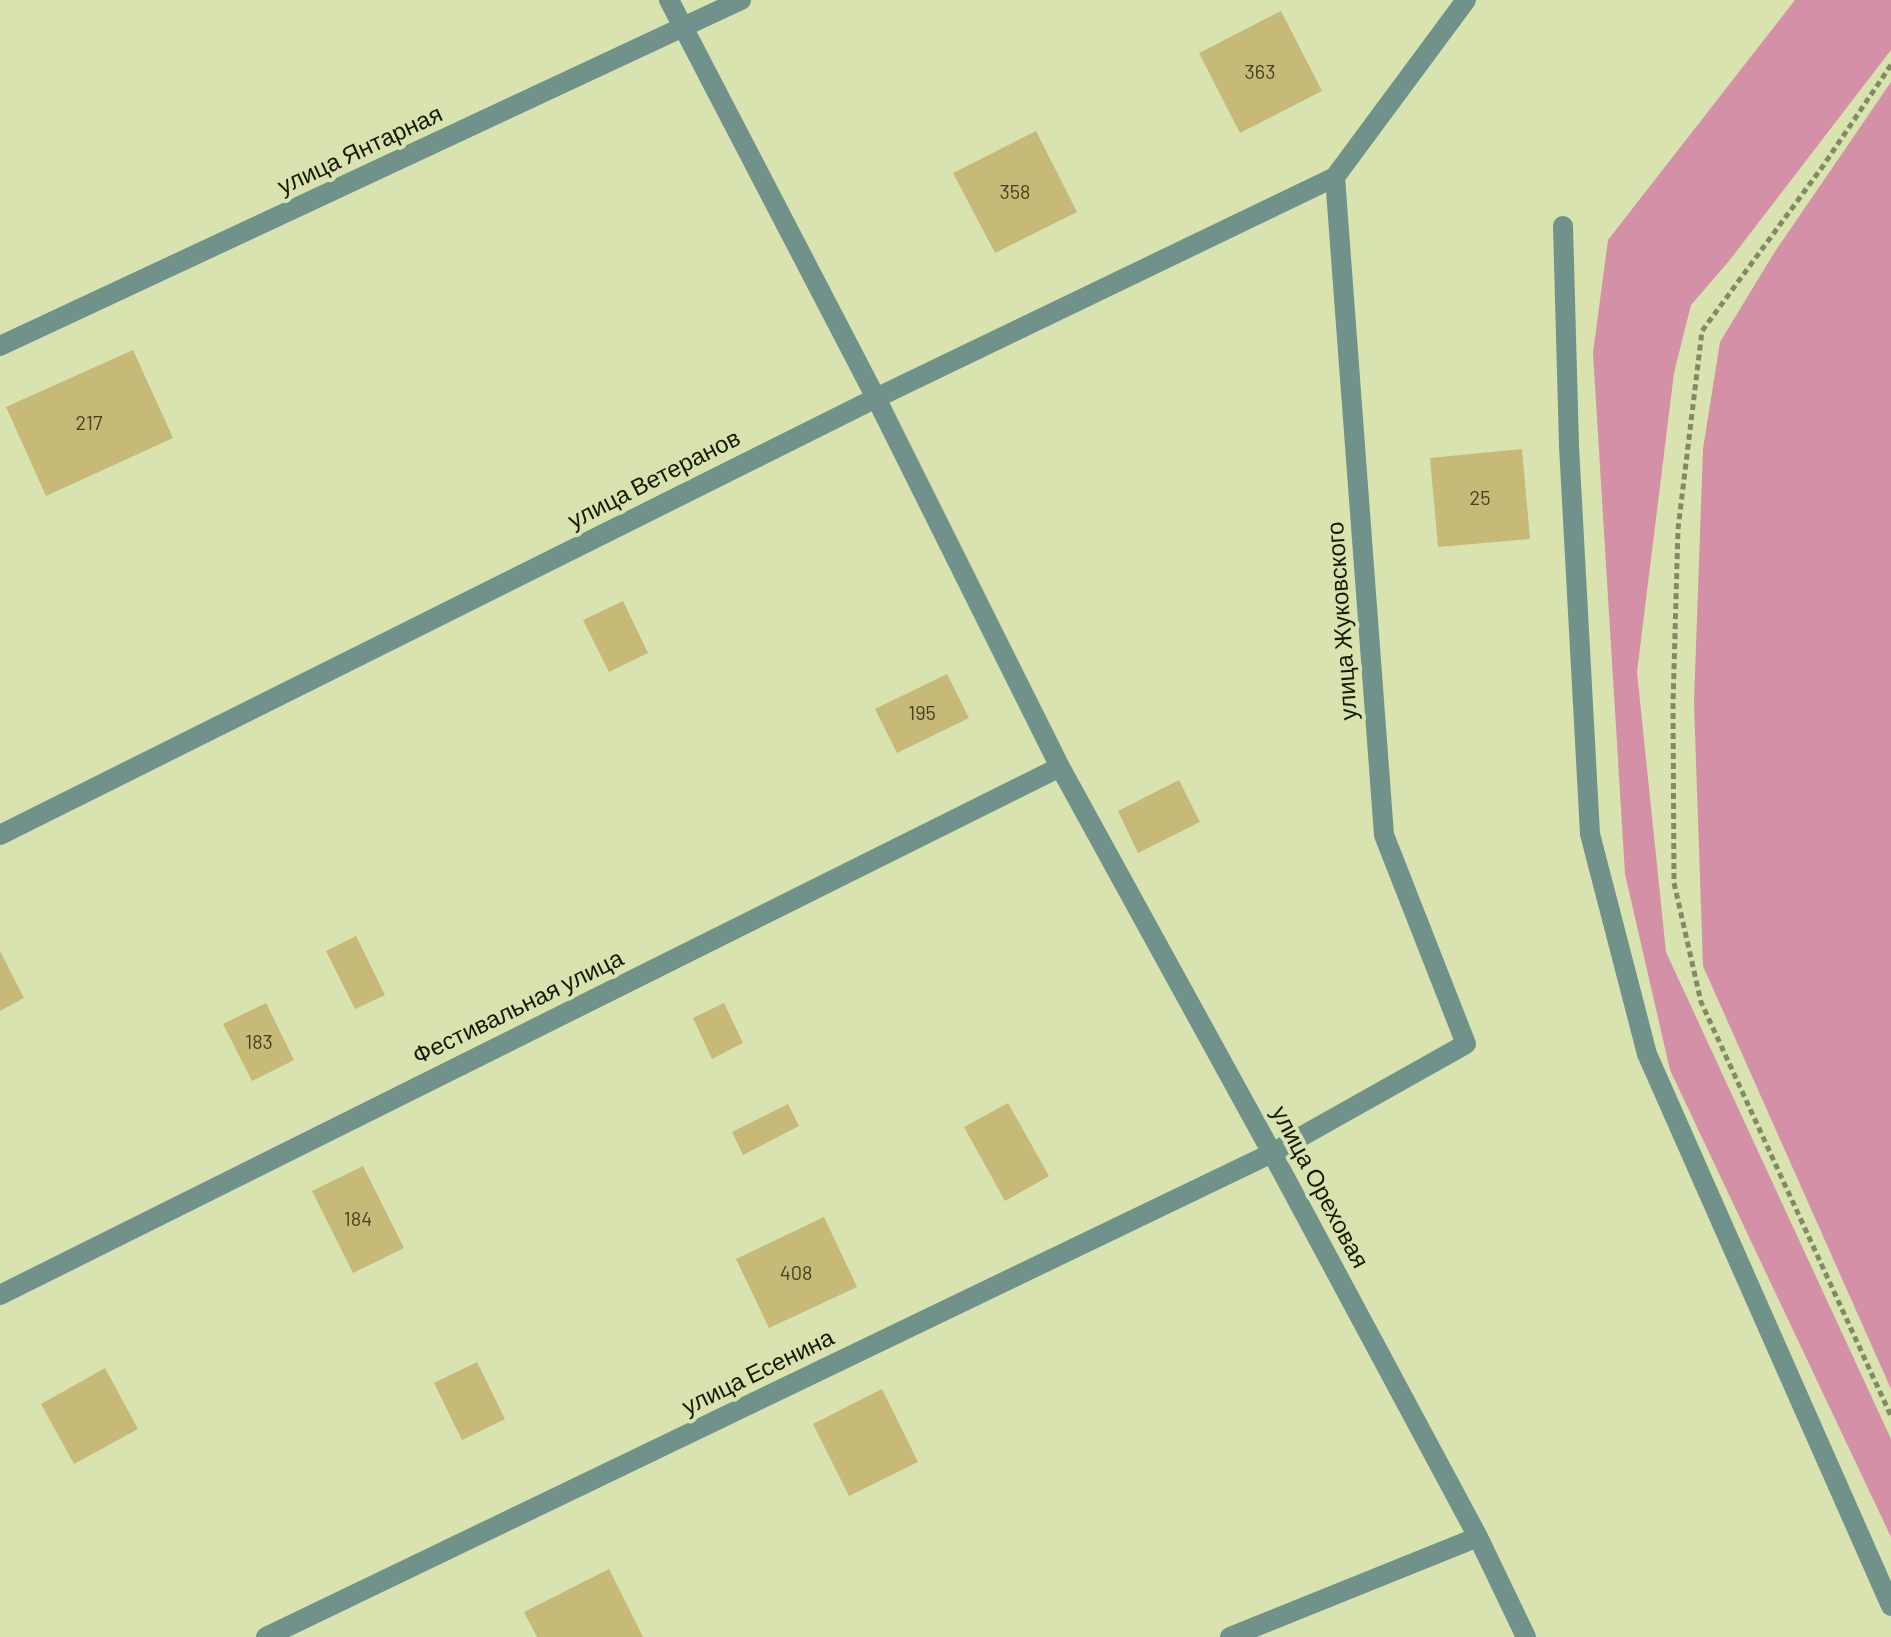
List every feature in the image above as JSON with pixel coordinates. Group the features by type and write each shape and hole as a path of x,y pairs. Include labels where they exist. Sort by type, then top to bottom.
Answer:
{"street":[{"name":"улица Ореховая","path":"669,0 876,398 1060,767 1478,1537 1526,1637"},
{"name":"улица Янтарная","path":"0,346 741,0"},
{"path":"1335,177 1466,0"},
{"name":"улица Ветеранов","path":"0,835 876,398 1335,177"},
{"name":"улица Жуковского","path":"1272,1153 1466,1044 1384,835 1335,177"},
{"path":"1563,226 1569,446 1590,834 1647,1054 1891,1606"},
{"name":"Фестивальная улица","path":"0,1295 1060,767"},
{"name":"улица Есенина","path":"266,1637 1272,1153"},
{"path":"1230,1637 1478,1537"}],"path":[{"path":"1891,65 1823,166 1702,331 1678,529 1673,704 1674,883 1701,1002 1891,1416"}],"shaded area":[{"path":"1795,0 1891,0 1891,50 1729,261 1691,305 1674,373 1637,672 1666,952 1891,1439 1891,1537 1670,1070 1625,874 1593,353 1608,240"},
{"path":"1891,82 1891,1389 1703,966 1694,703 1703,449 1720,342 1774,253"}],"building":[{"path":"1281,11 1322,91 1240,133 1199,53"},
{"path":"1036,131 1077,212 995,253 953,173"},
{"path":"133,350 173,438 46,496 6,407"},
{"path":"1522,449 1530,539 1438,547 1430,458"},
{"path":"623,601 648,653 609,672 583,620"},
{"path":"947,674 969,718 897,753 875,709"},
{"path":"1179,780 1200,822 1138,853 1118,811"},
{"path":"356,936 385,995 355,1009 326,951"},
{"path":"0,951 24,998 0,1011"},
{"path":"266,1003 294,1060 252,1081 223,1024"},
{"path":"724,1003 743,1043 712,1059 693,1018"},
{"path":"1008,1103 1049,1176 1005,1201 964,1127"},
{"path":"788,1104 799,1126 743,1155 732,1132"},
{"path":"363,1166 404,1248 353,1273 312,1191"},
{"path":"824,1217 857,1287 769,1328 736,1259"},
{"path":"477,1362 505,1419 462,1440 434,1383"},
{"path":"105,1368 138,1429 74,1464 41,1404"},
{"path":"882,1389 918,1462 849,1496 813,1424"},
{"path":"609,1569 643,1637 537,1637 524,1612"}]}
